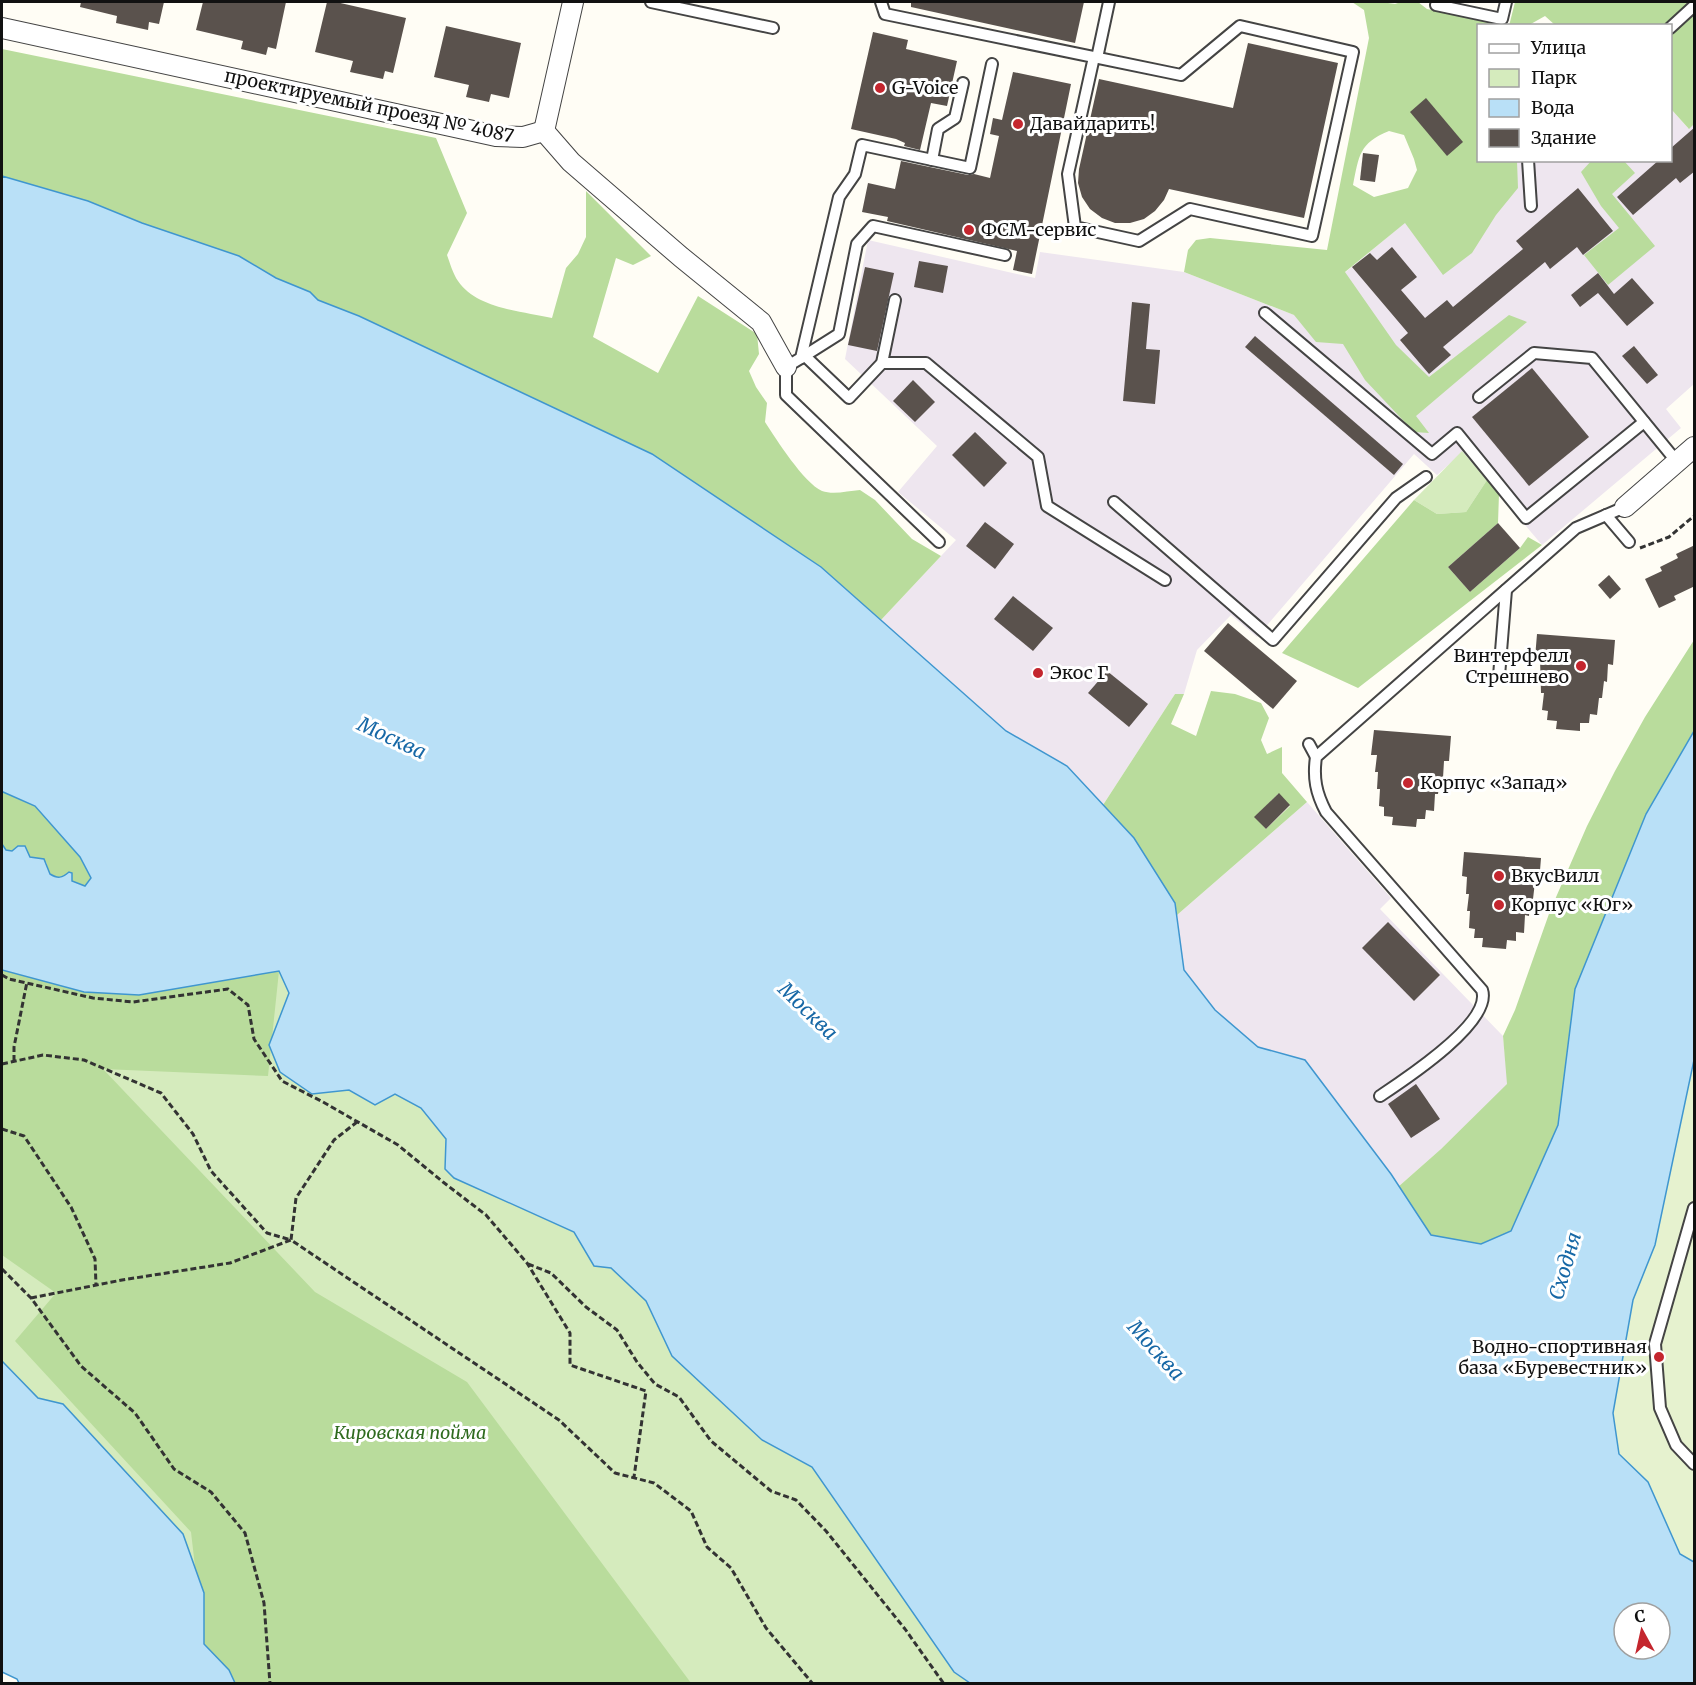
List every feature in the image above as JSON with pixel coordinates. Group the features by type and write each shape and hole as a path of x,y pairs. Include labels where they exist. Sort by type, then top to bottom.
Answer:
{"street":[{"path":"573,2 544,131 571,162 761,322 798,360"},
{"name":"проектируемый проезд № 4087","path":"2,28 496,136 523,137 544,131"},
{"path":"1625,507 1695,447"}],"lane":[{"path":"651,2 773,28"},
{"path":"881,2 885,14 1095,57 1181,75 1240,26 1353,51 1312,236 1190,209 1139,241 1075,227 1068,174 1095,57 1109,2"},
{"path":"1437,2 1436,5 1502,19 1506,2"},
{"path":"1672,27 1695,6"},
{"path":"939,542 786,395 798,360 839,197 855,174 862,145 970,168 992,64"},
{"path":"932,160 938,129 956,118 963,83"},
{"path":"1528,162 1532,206"},
{"path":"798,360 839,334 857,244 873,226 1005,255"},
{"path":"798,360 849,398 882,363 895,300"},
{"path":"1265,313 1432,454 1457,433 1526,518 1644,422"},
{"path":"1479,397 1533,352 1592,358 1677,462"},
{"path":"882,363 926,363 1038,458 1047,506 1165,580"},
{"path":"1114,502 1274,640 1395,498 1426,477"},
{"path":"1316,757 1576,528 1625,507"},
{"path":"1606,515 1629,542"},
{"path":"1499,676 1506,590"},
{"path":"1309,744 1316,757 1314,782 1318,797 1326,812 1485,996 1485,1002 1479,1012 1442,1052 1420,1070 1380,1096"},
{"path":"1695,1208 1654,1344 1660,1408 1676,1444 1695,1464"}],"path":[{"path":"1629,542 1638,549 1669,537 1695,516"},
{"path":"2,975 93,998 133,1002 228,989 248,1005 254,1039 282,1081 398,1145 486,1215 527,1263 570,1333 570,1365 646,1391 634,1478"},
{"path":"14,1061 14,1047 27,982"},
{"path":"2,1064 43,1055 84,1060 161,1094 193,1134 210,1171 267,1233 291,1240 559,1420 615,1473 654,1483 691,1510 707,1546 731,1568 766,1628 813,1683"},
{"path":"291,1240 296,1198 334,1140 357,1122"},
{"path":"2,1129 24,1136 71,1207 95,1259 96,1285"},
{"path":"31,1298 230,1263 291,1240"},
{"path":"527,1263 551,1273 586,1308 617,1330 649,1377 655,1384 679,1397 711,1441 771,1491 796,1500 826,1531 905,1629 944,1683"},
{"path":"2,1269 31,1298 81,1366 135,1413 174,1469 211,1492 245,1533 264,1603 270,1683"}],"shaded area":[{"path":"1672,110 1688,128 1694,124 1694,384 1666,409 1681,428 1542,545 1463,452 1437,475 1414,454 1257,637 1231,615 1197,650 1184,694 1175,694 1103,805 1067,766 1006,731 881,620 956,540 898,492 937,446 845,359 868,240 1035,278 1040,252 1184,272 1294,315 1478,162 1672,162"},
{"path":"1307,802 1391,898 1380,909 1503,1036 1508,1084 1398,1187 1391,1174 1305,1060 1258,1047 1215,1010 1184,970 1177,915"}],"green space":[{"path":"1352,2 1395,4 1418,2 1427,9 1498,24 1477,24 1477,162 1517,162 1518,188 1496,215 1472,253 1443,275 1405,223 1345,272 1396,345 1429,377 1509,315 1527,322 1416,416 1429,433 1414,432 1365,380 1343,344 1316,342 1294,315 1184,272 1188,250 1196,240 1210,238 1327,250 1369,38 1364,10","holes":["1389,131 1404,135 1417,170 1408,188 1374,197 1353,185 1362,152 1372,140"]},
{"path":"1515,2 1694,2 1694,124 1689,129 1672,110 1672,24 1554,24 1545,16 1531,24 1510,24"},
{"path":"2,49 436,138 467,213 447,255 455,275 466,290 476,298 514,311 552,318 566,268 578,254 586,237 586,191 651,256 633,265 616,258 593,337 658,373 698,296 757,334 759,354 749,371 767,403 765,422 807,479 826,492 860,490 875,500 912,539 941,556 881,620 821,567 651,454 359,316 318,300 310,292 276,278 248,261 88,201 2,176"},
{"path":"1590,162 1625,162 1635,173 1612,194 1655,246 1608,285 1584,255 1619,228 1601,206 1581,172"},
{"path":"1462,451 1487,480 1466,512 1437,514 1414,500"},
{"path":"1487,480 1499,494 1498,523 1448,567 1470,592 1520,548 1528,537 1542,545 1358,688 1282,653 1414,500 1437,514 1466,512"},
{"path":"1694,640 1694,731 1646,814 1575,989 1558,1125 1511,1231 1481,1244 1431,1235 1398,1187 1441,1149 1507,1084 1503,1036 1515,1010 1550,911 1587,826 1615,771 1645,717"},
{"path":"1211,691 1235,694 1261,703 1269,718 1261,740 1267,754 1282,747 1282,773 1307,802 1177,915 1175,903 1103,805 1175,694 1184,694 1171,724 1196,736","holes":["1278,794 1290,806 1266,829 1255,817"]},
{"path":"3,792 35,806 80,857 91,878 85,886 50,875 46,862 30,857 25,846 12,851 6,850 2,844"},
{"path":"2,956 279,971 268,1076 103,1069 315,1292 467,1382 691,1683 222,1683 204,1644 191,1532 15,1341 56,1293 2,1255"},
{"name":"Кировская пойма","path":"2,970 279,971 289,993 269,1045 312,1094 349,1090 375,1104 395,1094 421,1108 446,1139 445,1169 454,1178 574,1232 594,1265 611,1268 646,1301 672,1356 762,1440 812,1467 954,1672 970,1683 235,1683 63,1404 38,1398 2,1361"},
{"name":"Водно-спортивная база «Буревестник»","path":"1694,1060 1694,1562 1680,1555 1648,1482 1619,1454 1613,1413 1633,1300 1655,1245"}],"water":[{"path":"2,176 88,201 142,223 239,256 276,278 310,292 318,300 359,316 652,454 821,567 1006,731 1067,766 1134,838 1175,903 1184,970 1215,1010 1258,1047 1305,1060 1391,1174 1431,1235 1481,1244 1511,1231 1558,1125 1575,989 1646,814 1694,731 1694,1060 1655,1245 1633,1300 1613,1413 1619,1454 1648,1482 1680,1554 1694,1562 1694,1683 970,1683 954,1672 812,1467 762,1440 672,1356 646,1301 611,1268 594,1266 574,1232 454,1178 445,1169 446,1139 421,1108 395,1094 375,1105 349,1090 312,1094 280,1072 269,1045 289,993 279,971 139,995 84,992 2,970 2,844 6,850 12,851 18,846 25,846 30,857 44,859 50,874 55,877 62,877 69,872 72,873 72,881 85,886 91,878 80,857 35,806 3,792"},
{"path":"2,1361 38,1398 63,1404 183,1534 204,1593 204,1644 229,1670 235,1683 19,1683 17,1679 2,1672"}],"building":[{"path":"81,2 164,2 159,24 149,22 148,30 116,23 117,16 80,7"},
{"path":"203,2 286,2 276,49 268,47 266,55 241,49 243,41 196,30"},
{"path":"327,2 406,18 393,73 385,71 383,79 350,72 353,61 315,52"},
{"path":"911,2 1084,2 1075,43 911,7"},
{"path":"446,26 521,43 509,98 491,94 489,102 466,97 469,85 434,77"},
{"path":"873,32 908,40 906,49 957,61 947,106 931,103 920,150 904,146 905,143 896,139 851,129"},
{"path":"1248,43 1338,63 1304,218 1169,189 1155,211 1144,219 1130,223 1115,223 1102,218 1090,209 1082,197 1078,183 1099,79 1233,108"},
{"path":"1013,72 1071,84 1032,274 1013,270 1017,251 887,221 888,217 862,212 868,183 895,189 901,161 990,178 999,136 990,134 993,118 1002,120"},
{"path":"1426,98 1463,142 1447,156 1410,112"},
{"path":"1695,127 1695,171 1680,183 1676,178 1633,215 1617,197 1657,162 1672,162 1672,147"},
{"path":"1363,153 1379,155 1375,182 1360,180"},
{"path":"1578,188 1613,231 1583,255 1577,247 1550,269 1545,262 1443,347 1451,355 1429,374 1400,340 1408,333 1352,267 1370,253 1377,260 1392,247 1417,277 1401,290 1425,318 1447,300 1453,307 1523,249 1516,241"},
{"path":"919,261 948,266 943,293 914,287"},
{"path":"865,267 894,273 877,351 848,345"},
{"path":"1598,273 1614,294 1632,278 1654,303 1627,326 1598,293 1580,307 1571,295"},
{"path":"1132,302 1150,304 1146,349 1160,350 1155,404 1123,401"},
{"path":"1255,336 1403,464 1394,475 1245,347"},
{"path":"1634,346 1658,375 1647,384 1622,356"},
{"path":"1532,368 1589,437 1529,486 1472,417"},
{"path":"913,380 935,402 915,422 893,401"},
{"path":"975,432 1007,463 984,487 952,455"},
{"path":"985,522 1014,544 995,569 966,546"},
{"path":"1498,523 1520,548 1470,592 1448,567"},
{"path":"1695,545 1695,586 1674,596 1676,600 1659,608 1645,579 1662,571 1660,567 1678,558 1676,554"},
{"path":"1609,575 1621,589 1610,599 1598,585"},
{"path":"1013,596 1053,628 1033,651 994,619"},
{"path":"1228,623 1297,681 1273,709 1204,651"},
{"path":"1537,634 1615,640 1613,665 1608,664 1607,682 1604,681 1597,715 1590,714 1589,723 1580,723 1580,731 1556,729 1557,721 1547,720 1548,711 1542,710 1544,693 1541,693 1540,659 1535,658"},
{"path":"1107,671 1148,704 1129,727 1088,693"},
{"name":"Корпус «Запад»","path":"1374,730 1451,736 1449,761 1444,761 1443,778 1440,778 1438,794 1435,794 1434,811 1426,810 1425,819 1417,819 1416,827 1392,825 1393,817 1384,816 1384,807 1379,806 1378,772 1375,772 1377,755 1371,755"},
{"path":"1279,793 1290,805 1266,829 1254,817"},
{"name":"Корпус «Юг»","path":"1464,852 1541,858 1539,883 1535,882 1533,899 1530,899 1529,916 1525,915 1524,933 1516,932 1516,941 1507,940 1506,949 1482,947 1483,938 1474,938 1475,929 1469,928 1467,877 1462,876"},
{"path":"1388,922 1440,975 1414,1001 1362,948"},
{"path":"1416,1084 1440,1119 1411,1138 1388,1104"}],"place":[{"name":"G-Voice","path":"880,88"},
{"name":"Давайдарить!","path":"1018,124"},
{"name":"ФСМ-сервис","path":"969,230"},
{"name":"Винтерфелл Стрешнево","path":"1581,666"},
{"name":"Экос Г","path":"1038,673"},
{"name":"Корпус «Запад»","path":"1408,783"},
{"name":"ВкусВилл","path":"1499,876"},
{"name":"Корпус «Юг»","path":"1499,905"},
{"name":"Водно-спортивная база «Буревестник»","path":"1659,1357"}],"water label":[{"name":"Москва","path":"392,738"},
{"name":"Москва","path":"808,1011"},
{"name":"Сходня","path":"1565,1266"},
{"name":"Москва","path":"1156,1350"}]}
